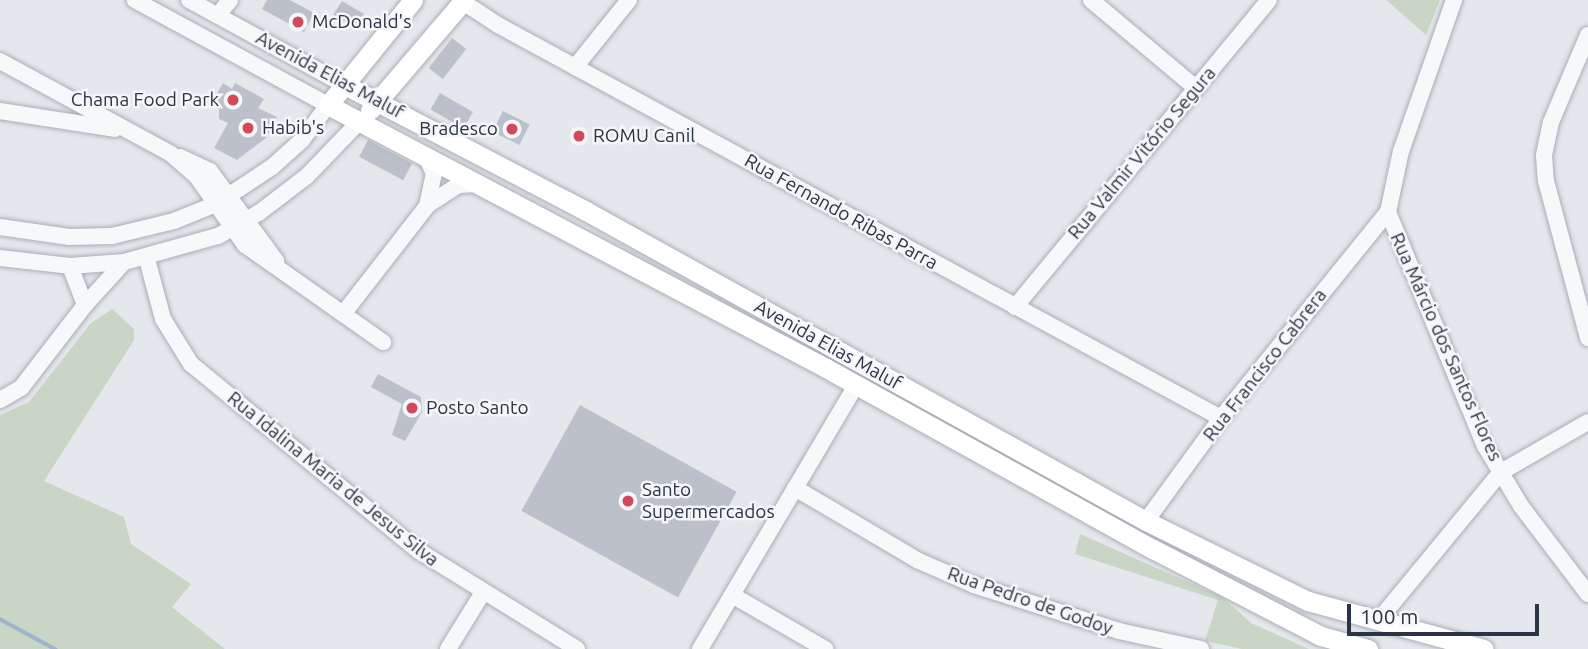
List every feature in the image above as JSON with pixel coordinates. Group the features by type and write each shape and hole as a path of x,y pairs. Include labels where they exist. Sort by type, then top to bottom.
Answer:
{"main road":[{"path":"328,105 414,0"},
{"path":"360,121 463,1"},
{"name":"Avenida Elias Maluf","path":"345,85 586,211 1146,521 1308,601 1484,649"},
{"name":"Avenida Elias Maluf","path":"328,105 856,385 1153,549 1321,636 1368,649"},
{"path":"513,203 531,191 586,211"},
{"path":"1146,521 1153,549"}],"street":[{"name":"Avenida Elias Maluf","path":"135,0 328,105"},
{"name":"Avenida Elias Maluf","path":"190,0 345,85"},
{"path":"218,16 230,0"},
{"path":"575,67 629,0"},
{"path":"1091,0 1196,88"},
{"name":"Rua Valmir Vitório Segura","path":"1015,307 1269,0"},
{"name":"Rua Márcio dos Santos Flores","path":"1454,0 1432,53 1394,182 1388,212 1436,334 1485,446 1521,506 1588,594"},
{"name":"Rua Fernando Ribas Parra","path":"463,1 575,67 1222,418"},
{"path":"1588,35 1551,122 1544,155 1546,181 1588,338"},
{"path":"0,61 204,174 232,195 254,217"},
{"path":"0,227 69,237 112,236 196,213 250,183 302,140 328,105"},
{"path":"0,111 128,131"},
{"path":"0,258 70,266 124,262 147,259 224,233 254,217 307,176 360,121"},
{"path":"426,156 435,174 427,206"},
{"path":"204,174 250,183"},
{"path":"204,174 224,233"},
{"path":"196,213 204,174"},
{"path":"343,314 427,206 458,185 479,184"},
{"name":"Rua Francisco Cabrera","path":"1146,521 1222,418 1388,212"},
{"path":"251,241 254,217"},
{"path":"224,233 251,241 287,273 383,342"},
{"name":"Rua Idalina Maria de Jesus Silva","path":"147,259 163,319 191,364 369,513 482,594 577,649"},
{"path":"0,400 21,388 85,305 124,262"},
{"path":"70,266 85,305"},
{"path":"700,649 856,385"},
{"path":"1378,621 1501,471 1588,422"},
{"name":"Rua Pedro de Godoy","path":"795,488 919,561 974,585 1119,631 1201,649"},
{"path":"448,649 482,594"},
{"path":"732,595 825,649"}],"green space":[{"path":"1386,0 1440,0 1426,35"},
{"path":"112,309 134,329 134,340 44,481 124,517 131,544 191,584 172,607 225,649 0,649 0,415 29,402 91,323"},
{"path":"1080,534 1222,597 1251,623 1309,649 1242,649 1205,641 1218,600 1075,554"}],"building":[{"name":"McDonald's","path":"267,0 290,0 314,13 304,32 262,9"},
{"path":"342,1 364,14 354,26 333,15"},
{"path":"452,38 466,49 443,79 429,68"},
{"name":"Habib's","path":"223,83 232,89 235,83 264,99 258,108 277,117 266,138 237,160 214,148 228,123 219,119 219,109 211,104"},
{"path":"440,93 473,112 463,128 430,109"},
{"name":"Bradesco","path":"503,111 530,125 519,145 493,131"},
{"path":"368,140 412,163 403,180 359,157"},
{"name":"Posto Santo","path":"378,374 421,397 422,412 405,441 392,435 402,404 371,387"},
{"name":"Santo Supermercados","path":"580,405 737,492 678,598 521,511"}],"waterway":[{"path":"0,619 55,649"}],"place":[{"name":"McDonald's","path":"298,22"},
{"name":"Chama Food Park","path":"233,100"},
{"name":"Habib's","path":"248,128"},
{"name":"Bradesco","path":"512,129"},
{"name":"ROMU Canil","path":"579,136"},
{"name":"Posto Santo","path":"412,408"},
{"name":"Santo Supermercados","path":"628,501"}]}
